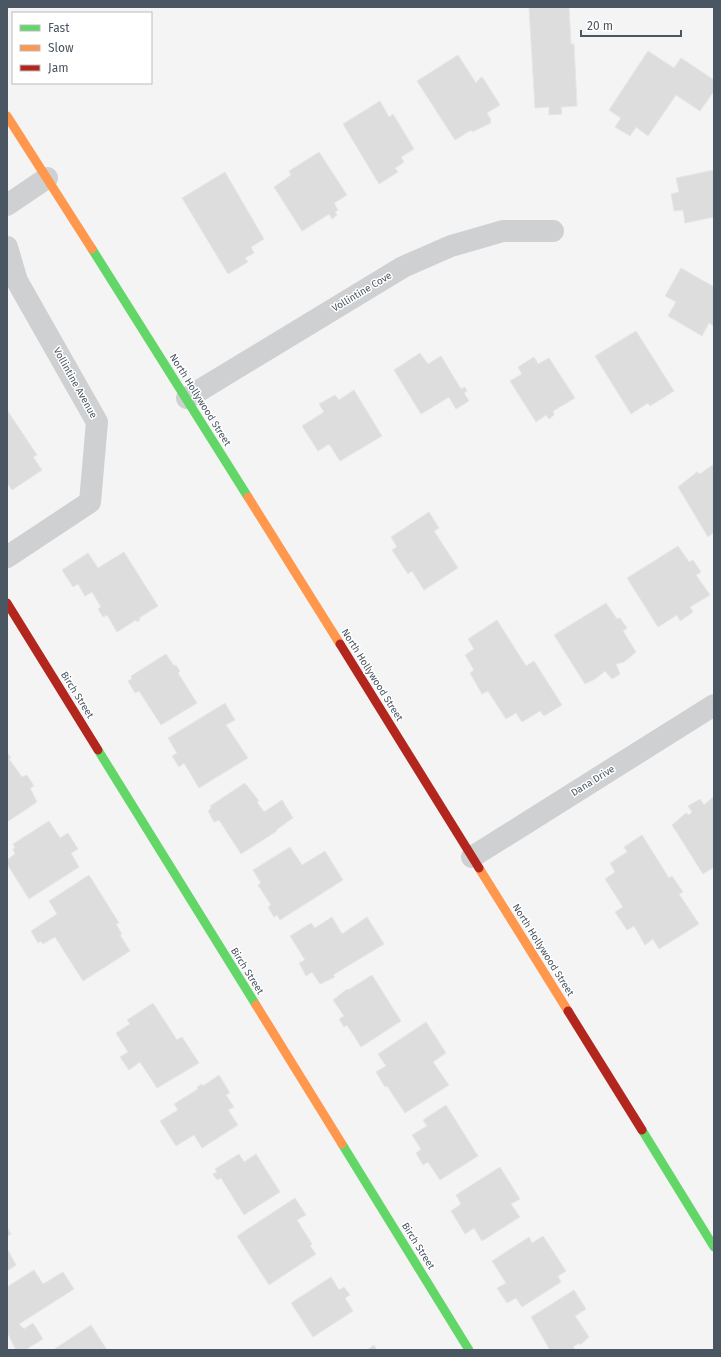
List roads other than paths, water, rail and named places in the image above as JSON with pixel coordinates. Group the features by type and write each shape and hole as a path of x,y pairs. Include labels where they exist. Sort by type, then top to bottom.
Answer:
{"main road":[{"name":"North Hollywood Street","path":"9,119 187,398 714,1247"},
{"name":"Birch Street","path":"7,603 469,1350"}],"street":[{"path":"7,205 47,178"},
{"name":"Vollintine Cove","path":"187,398 403,267 451,246 503,231 553,231"},
{"name":"Vollintine Avenue","path":"7,247 17,280 97,422 90,502 7,557"},
{"name":"Dana Drive","path":"472,857 714,705"}]}
